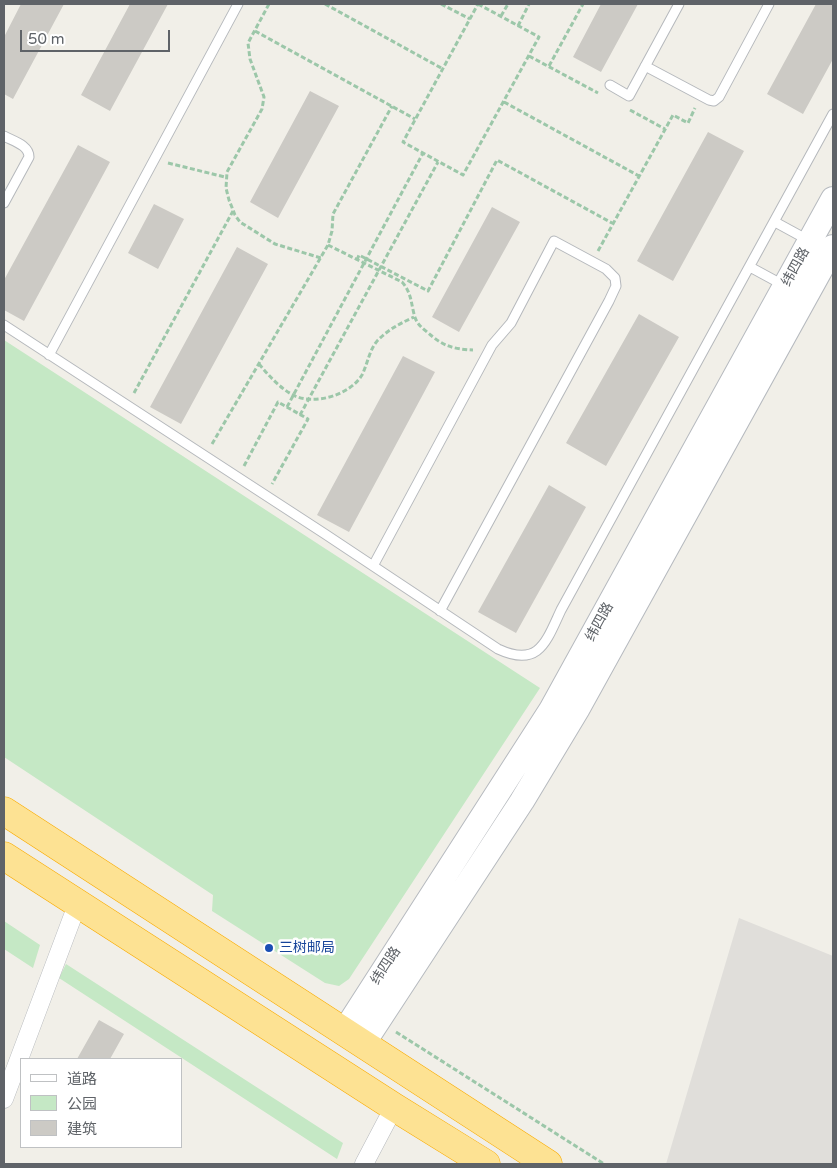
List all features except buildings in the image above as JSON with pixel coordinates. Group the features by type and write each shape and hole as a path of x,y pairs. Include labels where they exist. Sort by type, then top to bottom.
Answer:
{"highway":[{"path":"4,810 548,1164"},
{"path":"4,856 77,905 394,1108 486,1164"}],"street":[{"name":"纬四路","path":"353,1038 551,710 823,246 833,199"},
{"name":"纬四路","path":"353,1038 378,1021 517,809 578,708 796,291"},
{"path":"4,1099 77,905"},
{"path":"364,1164 394,1108"}],"lane":[{"path":"49,354 238,4"},
{"path":"610,85 629,96 679,4"},
{"path":"645,66 714,101 718,97 769,4"},
{"path":"4,325 498,649 509,655 530,655 541,649 833,114"},
{"path":"4,136 26,148 29,152 29,157 4,203"},
{"path":"775,222 823,246"},
{"path":"373,566 492,345 511,323 554,241 611,273 615,278 616,286 609,301 440,611"},
{"path":"750,267 796,291"}],"path":[{"path":"269,4 248,43 250,59 264,97 264,102 262,109 227,172 229,200 240,222 275,244 320,258"},
{"path":"325,4 443,69"},
{"path":"441,4 470,19"},
{"path":"478,4 539,38 463,175 402,142 470,19 478,4"},
{"path":"501,16 508,4"},
{"path":"518,26 529,4"},
{"path":"549,66 583,4"},
{"path":"255,30 415,119"},
{"path":"592,262 673,115 688,122 701,96"},
{"path":"504,102 639,176"},
{"path":"205,456 328,245 332,231 333,214 392,106"},
{"path":"287,407 422,153"},
{"path":"154,160 226,177"},
{"path":"357,260 359,255 428,291 497,160 612,223"},
{"path":"300,415 438,162"},
{"path":"127,406 233,211"},
{"path":"328,245 402,282 408,288 414,317 419,326 445,346 488,353"},
{"path":"259,364 275,382 293,395 309,399 330,397 344,393 362,375 372,348 378,341 397,325 414,317"},
{"path":"238,477 278,402 308,419 266,496"},
{"path":"378,1021 604,1164"}],"shaded area":[{"path":"739,918 833,956 833,1164 666,1164"}],"green space":[{"path":"4,340 540,688 349,979 339,986 325,983 212,911 213,895 4,757"},
{"path":"4,921 40,945 33,968 4,949"},
{"path":"66,964 343,1143 337,1159 182,1058 59,978"}],"place":[{"name":"三树邮局","path":"269,948"}]}
